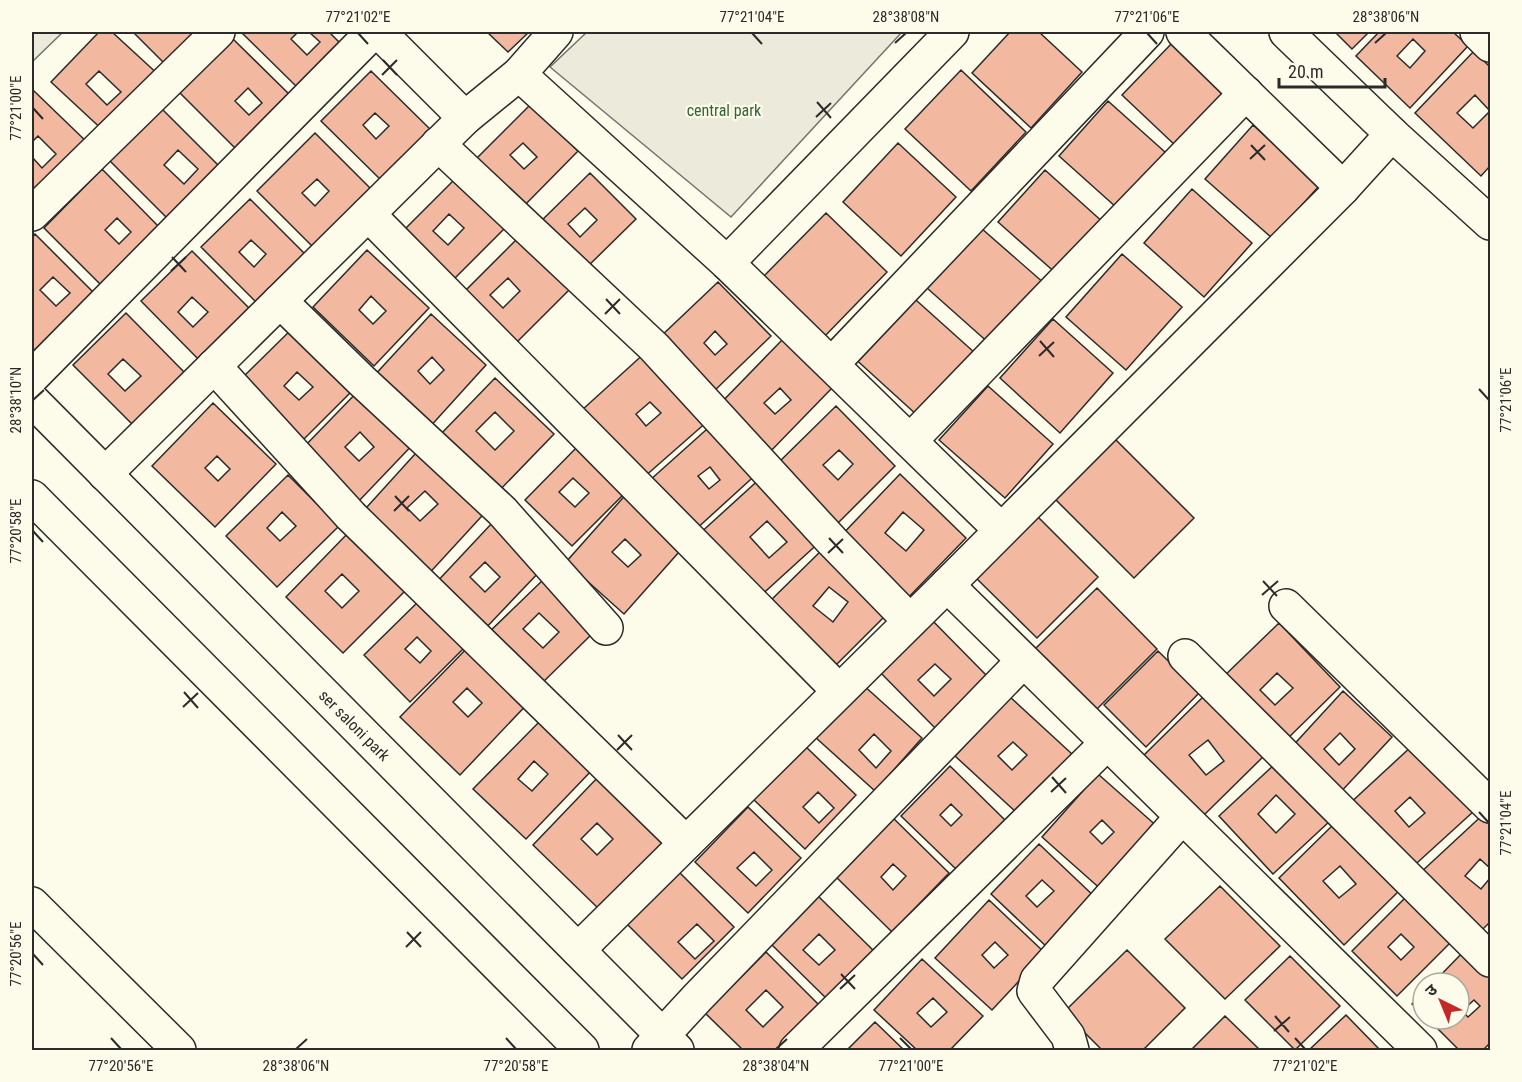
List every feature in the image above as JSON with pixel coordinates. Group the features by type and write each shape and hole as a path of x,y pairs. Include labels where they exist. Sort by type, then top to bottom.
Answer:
{"street":[{"path":"32,214 218,32"},
{"path":"32,377 372,32"},
{"path":"380,32 465,118"},
{"path":"105,474 438,144 465,118 519,74 556,32"},
{"path":"727,263 952,32"},
{"path":"832,364 1147,32"},
{"path":"1183,32 1343,188"},
{"path":"1286,32 1392,134 1485,208"},
{"path":"1477,32 1491,45"},
{"path":"519,74 727,263 1002,530"},
{"path":"910,441 1246,93"},
{"path":"578,950 1002,530 1343,188 1392,134"},
{"path":"438,144 654,347 832,541 910,621"},
{"path":"368,214 839,691"},
{"path":"280,301 502,511 606,628"},
{"path":"214,366 351,516 686,843"},
{"name":"ser saloni park","path":"32,400 578,950 663,1046"},
{"path":"32,497 582,1050"},
{"path":"947,585 1419,1050"},
{"path":"1286,606 1491,806"},
{"path":"1185,656 1491,960"},
{"path":"663,1046 698,997 1023,661"},
{"path":"796,1050 1107,743"},
{"path":"1072,1050 1068,1036 1034,991 1037,980 1182,817"},
{"path":"32,904 179,1050"}],"green space":[{"path":"32,32 63,32 32,62"},
{"name":"central park","path":"587,32 902,32 731,217 550,67"}],"building":[{"path":"99,32 112,32 161,77 107,134 51,82","holes":["99,71 121,92 107,105 86,84"]},
{"path":"133,32 201,32 167,66"},
{"path":"241,32 298,32 291,39 307,55 320,42 309,32 329,32 341,44 298,88"},
{"path":"487,32 529,32 508,52"},
{"path":"1010,32 1039,32 1082,72 1031,128 972,73"},
{"path":"1335,32 1369,32 1352,49"},
{"path":"1379,32 1453,32 1468,46 1410,108 1356,56","holes":["1413,39 1425,51 1410,68 1397,56"]},
{"path":"232,38 291,96 237,150 179,92","holes":["248,88 262,103 249,115 235,101"]},
{"path":"1174,41 1229,93 1177,147 1122,95"},
{"path":"1474,51 1490,67 1490,111 1490,166 1481,176 1415,113","holes":["1475,95 1490,111 1473,128 1457,113"]},
{"path":"961,70 1026,132 971,191 905,129"},
{"path":"371,71 435,134 385,184 321,121","holes":["375,113 389,126 376,139 363,125"]},
{"path":"33,90 92,147 32,208 32,157 42,168 56,154 38,136 32,142"},
{"path":"1108,101 1175,161 1126,216 1059,156"},
{"path":"530,105 578,151 520,210 472,163","holes":["523,143 537,157 524,169 510,155"]},
{"path":"159,106 220,167 168,219 107,158","holes":["178,150 198,169 184,184 164,165"]},
{"path":"1253,125 1320,185 1272,238 1205,179"},
{"path":"315,133 373,191 315,249 257,191","holes":["317,179 329,191 315,206 302,193"]},
{"path":"898,143 956,197 901,256 843,202"},
{"path":"102,169 160,228 102,286 44,228","holes":["117,218 131,232 119,244 105,230"]},
{"path":"1045,170 1105,224 1058,275 998,222"},
{"path":"590,173 636,219 581,273 535,227","holes":["585,208 597,220 580,237 568,224"]},
{"path":"457,177 506,227 447,286 397,237","holes":["449,214 464,228 448,245 433,231"]},
{"path":"1192,189 1252,243 1204,297 1144,243"},
{"path":"250,199 311,260 262,308 201,247","holes":["251,240 266,254 254,267 239,252"]},
{"path":"826,213 887,272 824,337 763,277"},
{"path":"981,228 1045,284 991,345 927,288"},
{"path":"35,234 93,292 34,351 32,348 32,238","holes":["53,277 70,293 56,306 40,290"]},
{"path":"517,239 569,290 513,346 461,295","holes":["508,278 520,291 503,308 490,295"]},
{"path":"367,250 429,308 374,366 313,307","holes":["371,296 386,311 373,324 359,310"]},
{"path":"192,251 255,314 204,365 141,301","holes":["192,297 208,312 193,327 178,312"]},
{"path":"1122,254 1182,307 1126,370 1066,317"},
{"path":"718,282 771,336 711,394 658,339","holes":["715,331 727,344 715,355 704,343"]},
{"path":"907,292 975,353 918,416 851,355"},
{"path":"126,313 185,373 133,425 73,365","holes":["123,359 141,376 125,391 108,374"]},
{"path":"431,314 486,365 428,429 372,378","holes":["432,357 444,370 430,384 418,371"]},
{"path":"1053,319 1113,373 1060,433 1000,378"},
{"path":"298,323 359,384 300,443 239,381","holes":["297,372 313,387 299,400 284,386"]},
{"path":"783,339 832,388 766,456 716,408","holes":["780,388 791,400 775,414 764,403"]},
{"path":"647,351 709,420 643,478 582,410","holes":["650,402 661,413 646,426 636,414"]},
{"path":"495,378 554,434 497,493 438,437","holes":["495,412 514,431 495,450 476,431"]},
{"path":"364,385 419,438 357,503 302,449","holes":["360,432 374,447 359,461 345,447"]},
{"path":"988,386 1053,444 1005,498 939,440"},
{"path":"213,403 276,464 215,527 152,466","holes":["217,456 230,469 218,481 205,468"]},
{"path":"836,406 895,466 835,526 776,465","holes":["839,450 853,464 838,480 823,465"]},
{"path":"716,421 761,470 694,531 649,481","holes":["710,467 720,480 709,489 698,476"]},
{"path":"1112,436 1194,518 1134,578 1052,496"},
{"path":"425,443 492,505 424,579 357,518","holes":["425,491 438,504 420,521 407,508"]},
{"path":"581,443 628,490 572,546 525,500","holes":["573,478 589,493 575,507 559,492"]},
{"path":"900,474 966,538 903,603 837,540","holes":["903,512 924,530 906,551 885,533"]},
{"path":"288,475 339,526 277,587 226,536","holes":["282,512 296,526 280,541 267,528"]},
{"path":"764,475 823,539 756,600 697,536","holes":["767,521 787,542 769,558 750,537"]},
{"path":"629,491 687,543 624,614 566,562","holes":["625,539 641,555 628,567 612,552"]},
{"path":"1035,514 1098,577 1037,638 974,576"},
{"path":"493,522 542,569 482,632 434,585","holes":["485,562 500,577 485,592 470,577"]},
{"path":"349,532 407,589 343,653 286,597","holes":["342,574 359,591 342,608 325,591"]},
{"path":"826,546 891,610 829,672 764,607","holes":["829,587 848,602 833,622 813,606"]},
{"path":"544,579 595,631 534,691 483,638","holes":["539,613 559,632 543,648 523,629"]},
{"path":"1097,588 1157,649 1095,711 1034,650"},
{"path":"426,594 472,640 410,702 364,655","holes":["417,637 431,651 420,663 405,649"]},
{"path":"925,613 987,676 935,728 873,665","holes":["935,664 951,679 934,696 918,680"]},
{"path":"1279,623 1340,687 1281,745 1219,681","holes":["1277,673 1293,688 1275,705 1260,690"]},
{"path":"474,641 533,698 460,775 400,717","holes":["467,688 482,703 468,717 453,702"]},
{"path":"1158,651 1200,692 1146,747 1104,705"},
{"path":"862,684 922,738 875,791 815,737","holes":["874,734 891,751 876,768 859,750"]},
{"path":"1210,690 1270,750 1203,816 1143,756","holes":["1208,740 1224,761 1206,775 1189,755"]},
{"path":"1343,691 1392,737 1337,796 1288,751","holes":["1340,733 1355,749 1339,765 1324,749"]},
{"path":"1010,697 1072,754 1017,813 955,756","holes":["1013,742 1027,755 1012,770 998,756"]},
{"path":"543,718 594,768 526,839 473,789","holes":["534,761 548,774 532,791 518,779"]},
{"path":"804,745 856,795 805,849 753,799","holes":["818,792 834,808 819,823 803,807"]},
{"path":"1413,745 1474,811 1407,872 1347,806","holes":["1410,797 1425,813 1409,827 1395,811"]},
{"path":"1277,762 1331,820 1273,874 1219,816","holes":["1276,795 1295,814 1276,833 1258,814"]},
{"path":"950,766 1007,822 958,871 901,816","holes":["951,804 962,815 951,826 940,815"]},
{"path":"1098,774 1160,829 1104,892 1042,837","holes":["1102,820 1114,832 1102,844 1090,832"]},
{"path":"600,775 667,840 600,910 533,845","holes":["597,823 613,839 597,855 581,839"]},
{"path":"748,807 801,858 748,913 695,862","holes":["754,852 772,870 756,886 737,868"]},
{"path":"1488,810 1490,812 1490,868 1480,859 1465,876 1481,889 1490,878 1490,922 1476,936 1419,874"},
{"path":"887,812 949,873 892,932 830,871","holes":["893,864 906,876 893,890 881,877"]},
{"path":"1338,820 1403,887 1344,945 1279,878","holes":["1340,866 1356,884 1339,898 1323,881"]},
{"path":"1039,844 1097,899 1049,949 991,894","holes":["1042,880 1054,891 1037,907 1026,896"]},
{"path":"676,869 734,927 682,979 624,921","holes":["697,924 714,941 695,959 678,942"]},
{"path":"1220,886 1280,946 1225,999 1165,939"},
{"path":"1411,892 1456,937 1422,971 1411,971 1411,982 1397,996 1352,951","holes":["1401,934 1414,947 1401,960 1388,947"]},
{"path":"818,896 878,955 831,1003 771,944","holes":["819,934 835,950 819,965 803,950"]},
{"path":"989,900 1045,953 992,1010 935,958","holes":["995,942 1008,955 994,968 982,955"]},
{"path":"1468,947 1490,969 1490,1043 1483,1050 1459,1050 1440,1031 1471,1031 1471,1014 1480,1006 1474,1000 1471,1003 1471,971 1445,971"},
{"path":"1127,950 1185,1008 1143,1050 1102,1050 1064,1012"},
{"path":"766,952 820,1006 776,1050 743,1050 705,1013","holes":["766,990 783,1007 763,1027 746,1010"]},
{"path":"1290,956 1340,1006 1295,1050 1245,1000"},
{"path":"922,959 983,1016 950,1050 917,1050 874,1010","holes":["933,998 947,1012 931,1027 917,1013"]},
{"path":"1346,1015 1380,1050 1309,1050"},
{"path":"1225,1016 1260,1050 1191,1050"},
{"path":"875,1022 904,1050 847,1050"}]}
